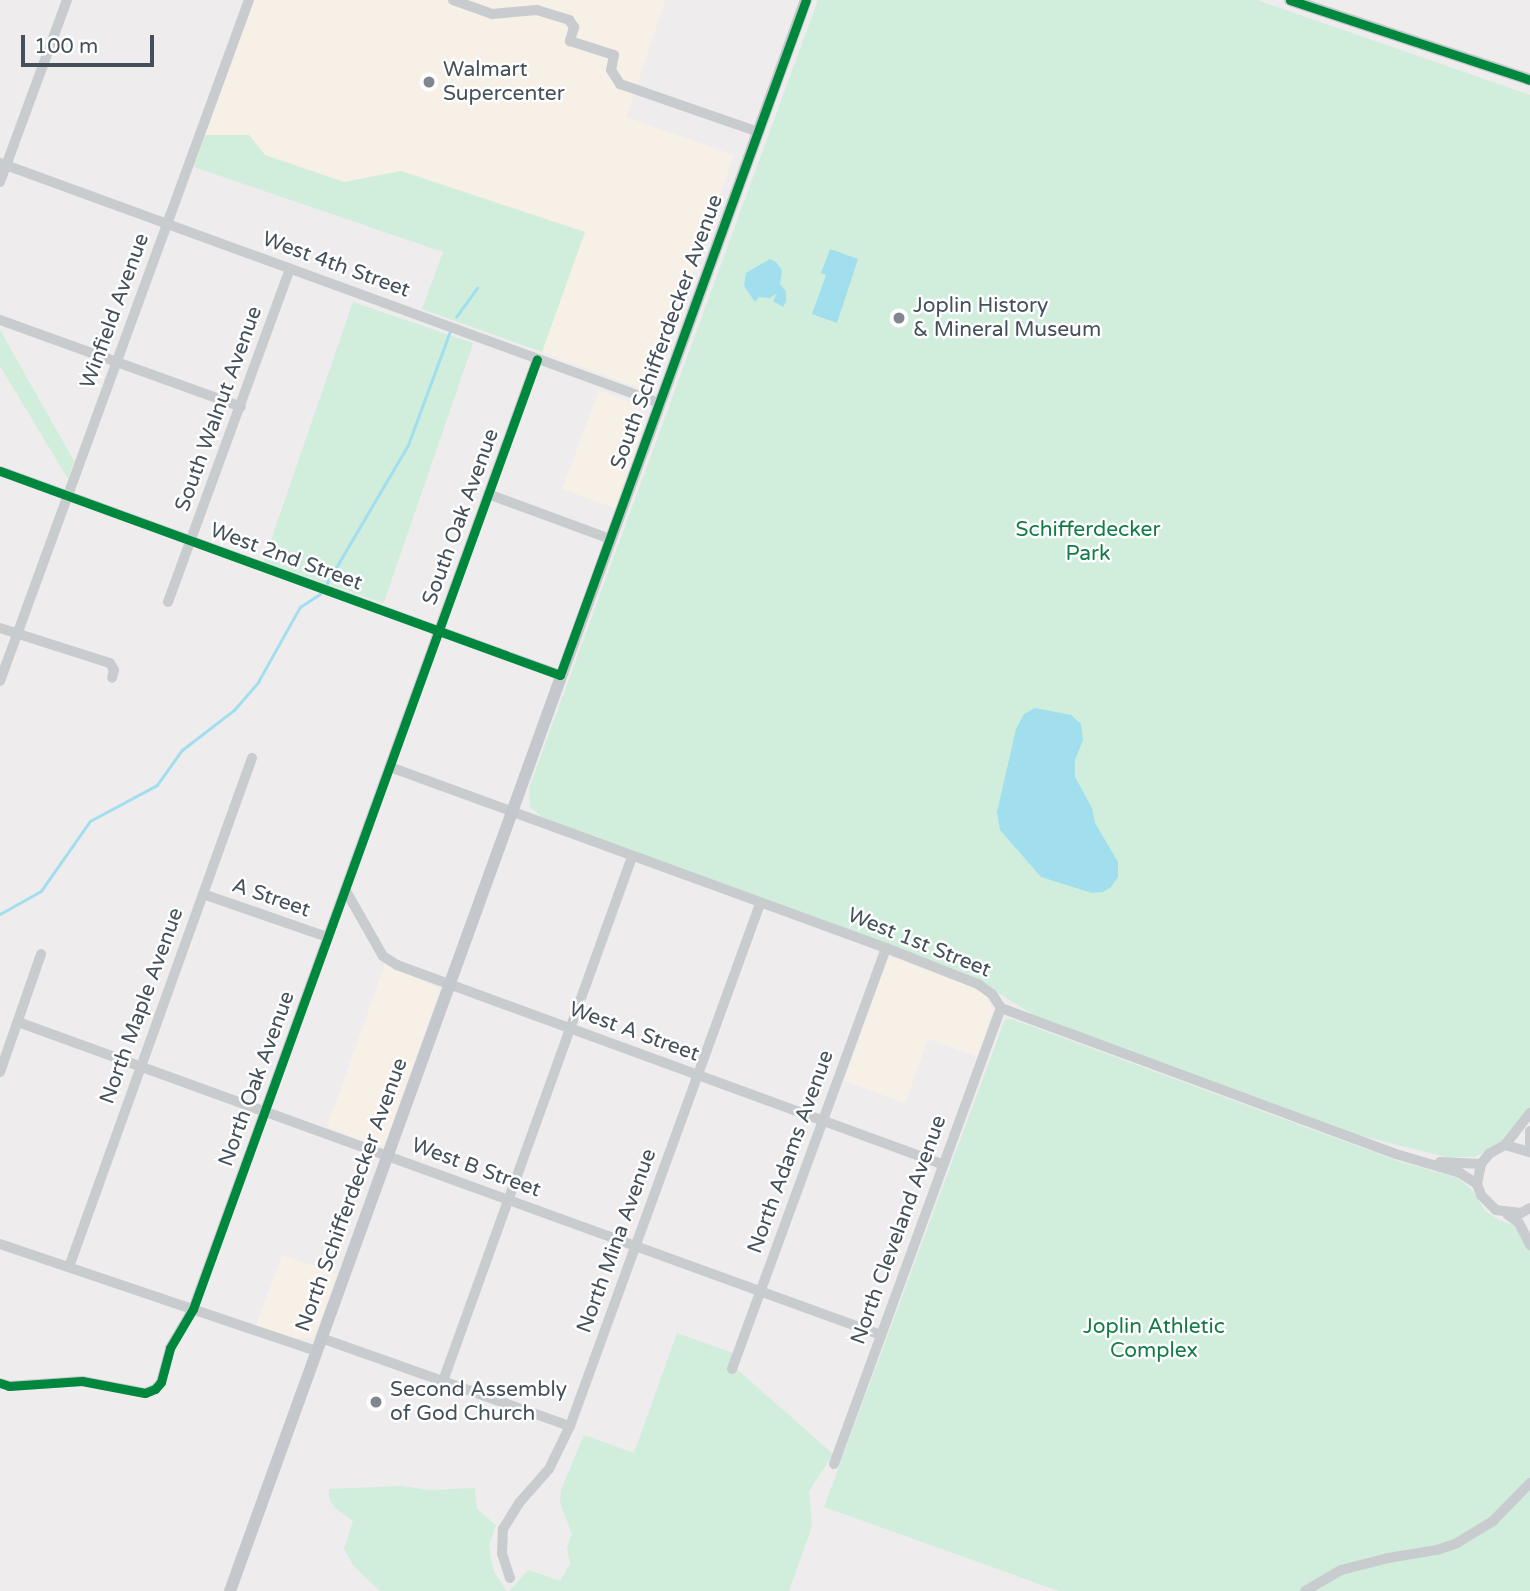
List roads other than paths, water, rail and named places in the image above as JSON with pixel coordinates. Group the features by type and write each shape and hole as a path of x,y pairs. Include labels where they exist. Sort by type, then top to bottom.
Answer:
{"main road":[{"name":"South Schifferdecker Avenue","path":"511,812 806,0"},
{"path":"1290,0 1530,80"},
{"name":"North Schifferdecker Avenue","path":"230,1591 511,812"}],"street":[{"path":"0,183 3,164 66,0"},
{"name":"Winfield Avenue","path":"0,681 249,0"},
{"path":"453,0 492,14 537,10 569,20 574,27 570,41 614,55 611,70 620,84 759,132"},
{"name":"West 4th Street","path":"3,164 659,403"},
{"name":"South Walnut Avenue","path":"168,602 290,269"},
{"path":"0,320 241,407"},
{"name":"South Oak Avenue","path":"390,767 537,359"},
{"name":"West 2nd Street","path":"0,471 560,675"},
{"path":"488,494 610,539"},
{"path":"0,628 110,663 114,670 112,678"},
{"name":"North Maple Avenue","path":"69,1267 252,758"},
{"name":"West 1st Street","path":"390,767 886,948 978,985 992,994 1001,1008 1396,1154 1460,1173 1478,1184"},
{"name":"North Oak Avenue","path":"0,1383 9,1386 82,1381 145,1393 155,1389 161,1382 170,1348 193,1309 390,767"},
{"path":"443,1381 632,857"},
{"name":"West A Street","path":"346,891 383,956 397,965 944,1165"},
{"name":"A Street","path":"202,894 327,937"},
{"name":"North Mina Avenue","path":"510,1578 502,1554 503,1529 519,1503 549,1469 570,1426 761,904"},
{"name":"North Adams Avenue","path":"732,1369 886,948"},
{"path":"0,1072 41,954"},
{"name":"North Cleveland Avenue","path":"834,1464 1001,1008"},
{"name":"West B Street","path":"18,1022 881,1335"},
{"path":"1530,1113 1505,1144 1489,1154 1481,1164 1478,1184 1487,1204 1519,1223 1530,1245"},
{"path":"1505,1144 1530,1149 1530,1131"},
{"name":"West 1st Street","path":"1426,1162 1481,1164"},
{"path":"1507,1214 1530,1208"},
{"path":"0,1244 193,1309 443,1381 570,1426"},
{"path":"1305,1591 1341,1570 1388,1558 1437,1550 1457,1543 1493,1521 1530,1483"}],"water":[{"path":"830,249 858,259 837,323 812,314 826,275 821,273"},
{"path":"770,259 782,270 780,284 786,291 783,307 773,301 777,293 770,298 759,297 755,302 744,286 746,273"},
{"path":"1035,708 1071,715 1081,724 1083,740 1075,760 1075,777 1092,808 1095,823 1118,862 1118,877 1111,887 1103,892 1092,893 1041,877 1000,830 997,812 1016,729 1024,714"}],"waterway":[{"path":"456,317 477,288"},
{"path":"327,583 408,445 451,329"},
{"path":"0,914 41,891 90,821 157,785 182,750 234,710 258,682 300,607 320,594"}],"place":[{"name":"Walmart Supercenter","path":"429,82"},
{"name":"Joplin History & Mineral Museum","path":"899,318"},
{"name":"Second Assembly of God Church","path":"376,1402"}],"park label":[{"name":"Schifferdecker Park","path":"1088,542"},
{"name":"Joplin Athletic Complex","path":"1154,1339"}]}
